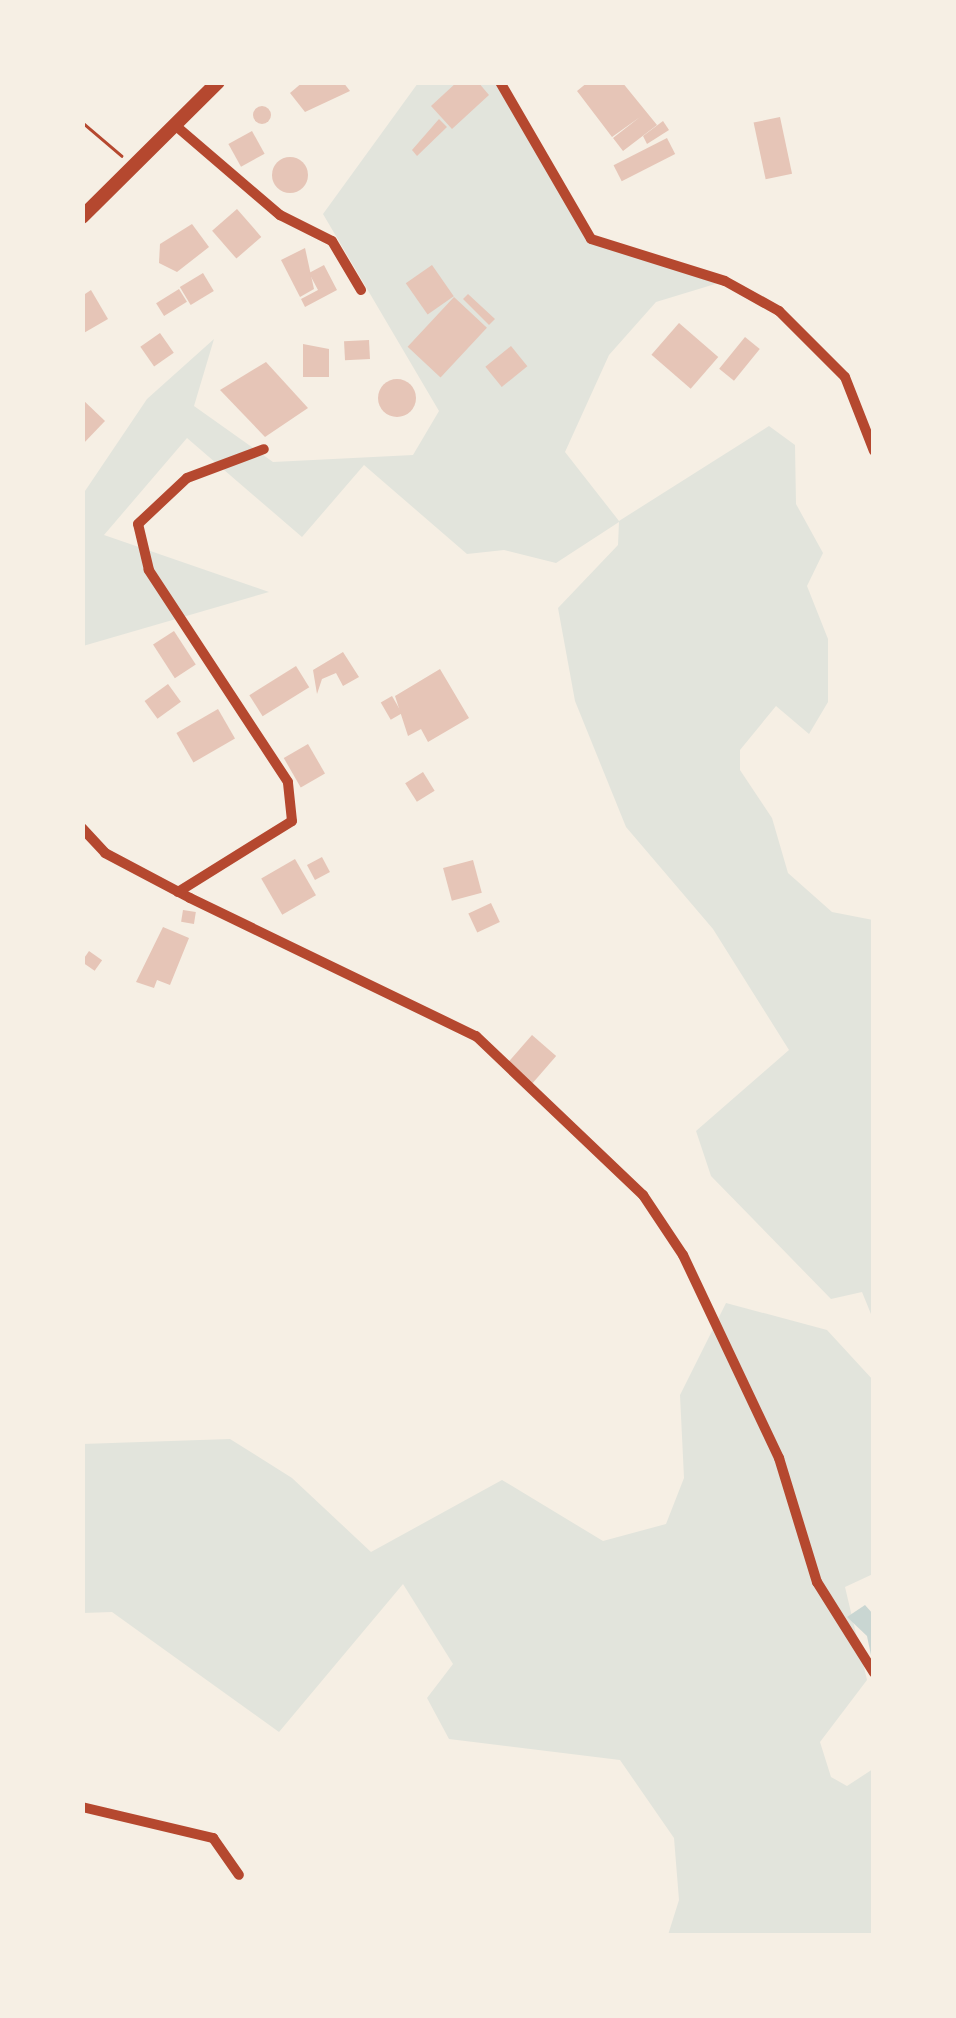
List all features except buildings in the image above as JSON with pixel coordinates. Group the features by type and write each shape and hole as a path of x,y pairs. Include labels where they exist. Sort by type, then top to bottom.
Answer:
{"main road":[{"path":"82,217 137,172 218,82"}],"street":[{"path":"500,82 591,239 725,281 778,311 845,377 874,450"},
{"path":"176,126 280,215 332,241 361,290"},
{"path":"178,892 292,821 288,782 149,570 138,524 187,478 264,449"},
{"path":"82,828 105,853 178,892 476,1036 643,1195 683,1255 779,1458 817,1582 874,1673"},
{"path":"82,1806 214,1838 239,1875"}],"path":[{"path":"82,122 137,172"}],"shaded area":[{"path":"418,83 500,83 591,239 725,281 656,302 609,355 565,452 619,521 769,426 795,445 796,504 823,553 807,586 828,639 828,702 809,734 776,706 740,750 740,770 772,818 788,873 832,912 873,920 873,1319 862,1292 831,1299 711,1176 696,1131 789,1050 713,929 626,827 575,701 558,608 618,545 619,522 556,563 504,550 467,554 364,465 302,537 187,438 104,535 269,592 83,646 83,494 147,399 214,339 194,406 273,462 413,455 439,411 323,214"},
{"path":"726,1303 827,1330 873,1380 873,1574 845,1587 867,1680 820,1742 831,1777 847,1786 873,1769 873,1935 668,1935 679,1900 674,1838 620,1760 449,1739 427,1698 453,1664 403,1584 279,1732 112,1612 83,1613 82,1444 230,1439 292,1478 371,1552 502,1480 603,1541 666,1524 684,1478 680,1395"},
{"path":"865,1605 873,1614 873,1665 867,1636 847,1617"}]}
